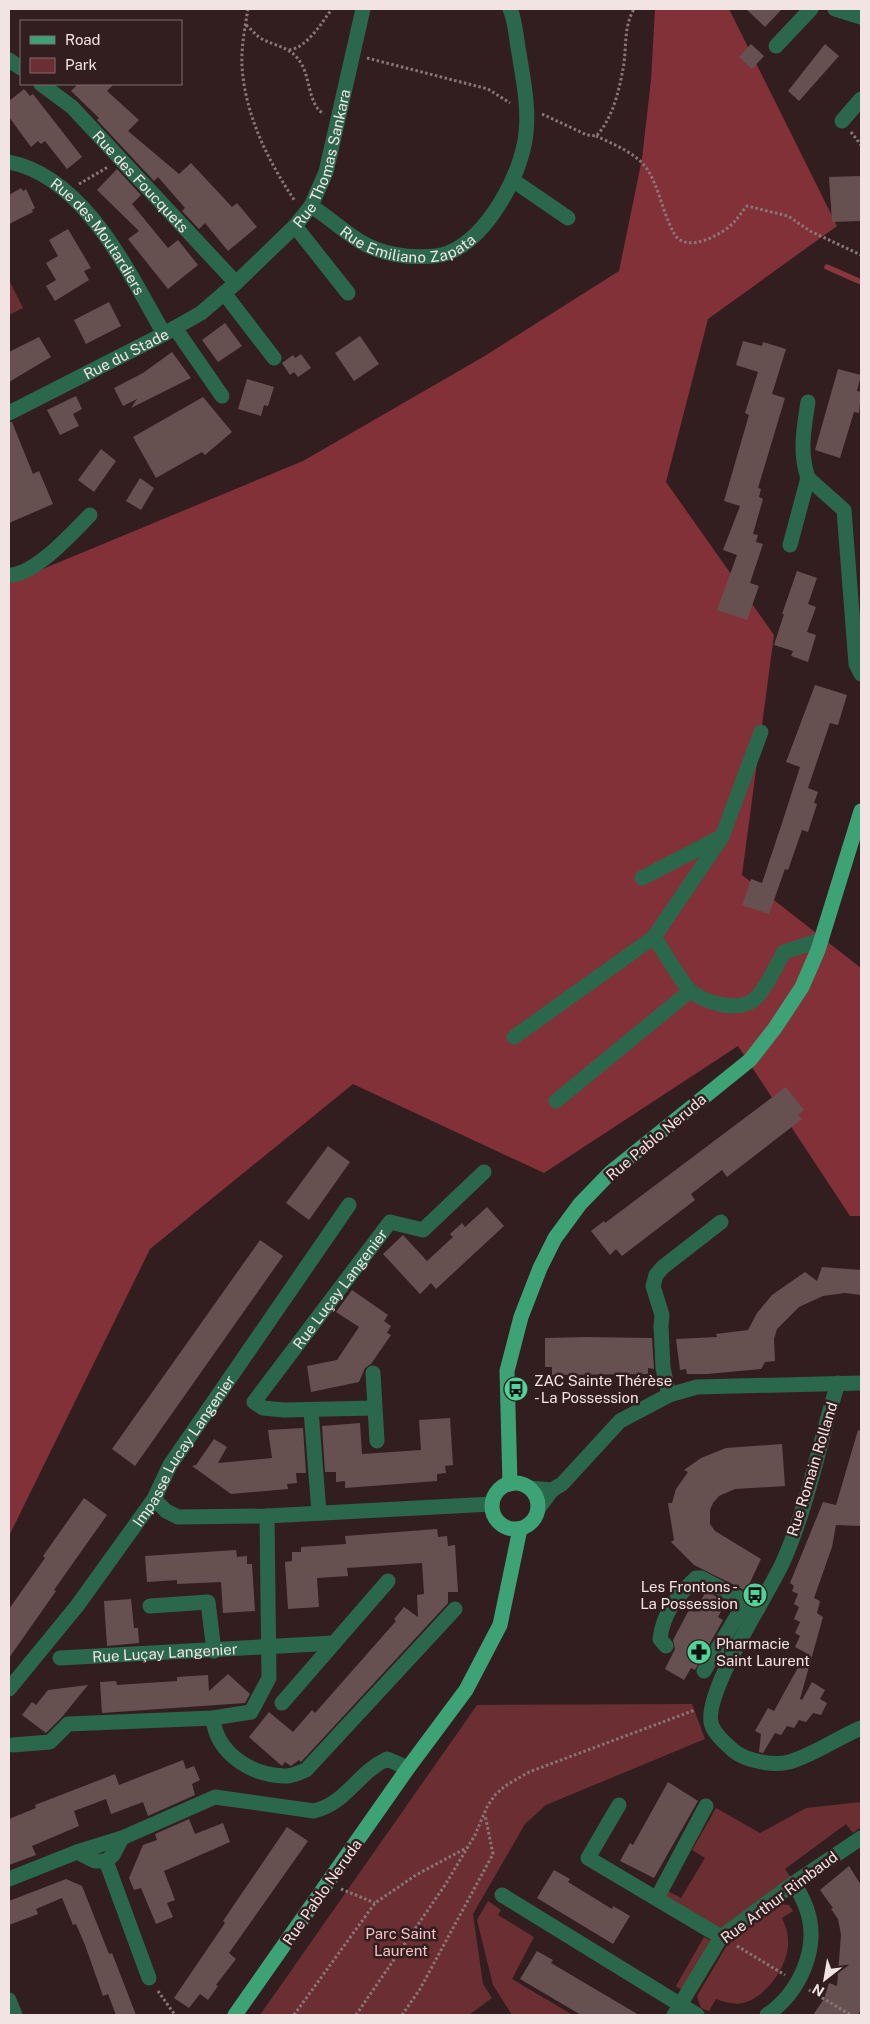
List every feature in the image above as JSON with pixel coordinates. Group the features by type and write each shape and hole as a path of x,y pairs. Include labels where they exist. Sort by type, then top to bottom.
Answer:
{"main road":[{"name":"Rue Pablo Neruda","path":"510,1484 507,1371 521,1317 554,1238 580,1204 611,1172 750,1060 802,987 821,940 861,811"},
{"path":"516,1483 529,1488 536,1498 538,1509 532,1522 520,1529 513,1530 500,1524 495,1518 492,1504 498,1491 510,1484 516,1483"},
{"name":"Rue Pablo Neruda","path":"235,2015 408,1768 466,1690 500,1625 520,1529"}],"street":[{"name":"Rue Thomas Sankara","path":"236,282 295,226 308,210 326,172 363,9"},
{"path":"776,46 811,9"},
{"path":"835,9 861,17"},
{"name":"Rue Emiliano Zapata","path":"308,210 328,217 345,234 372,249 407,256 447,254 467,243 481,228 514,181 526,134 526,110 514,11"},
{"path":"9,60 20,67"},
{"name":"Rue des Foucquets","path":"42,85 72,107 236,282"},
{"path":"842,121 861,99"},
{"name":"Rue des Moutardiers","path":"9,162 47,177 72,197 113,246 170,331 222,396"},
{"path":"514,181 568,218"},
{"path":"295,226 348,293"},
{"name":"Rue du Stade","path":"9,413 170,331 201,313 236,282"},
{"path":"224,293 274,358"},
{"path":"808,402 802,438 803,464 808,478 844,510 856,664 861,674"},
{"path":"790,545 808,478"},
{"path":"9,575 16,575 52,553 90,515"},
{"path":"514,1037 654,937 722,837 761,732"},
{"path":"642,878 722,837"},
{"path":"654,937 690,991 730,1006 749,1003 762,990 784,952 821,940"},
{"path":"556,1101 690,991"},
{"name":"Rue Luçay Langenier","path":"374,1408 312,1410 263,1408 254,1402 390,1222 423,1230 484,1172"},
{"name":"Impasse Lucay Langenier","path":"9,1689 77,1606 154,1499 170,1465 349,1205"},
{"path":"669,1395 663,1368 662,1315 653,1286 656,1275 662,1267 721,1222"},
{"path":"372,1373 377,1441"},
{"name":"Rue Romain Rolland","path":"838,1383 804,1506 782,1564 752,1605 712,1704 711,1725 724,1742 738,1755 763,1762 788,1762 861,1728"},
{"path":"538,1509 552,1490 562,1484 620,1421 669,1395 697,1387 861,1383"},
{"path":"312,1410 320,1513"},
{"path":"529,1488 552,1490"},
{"path":"154,1499 166,1511 178,1517 267,1516 492,1504"},
{"path":"13,1745 50,1742 68,1724 213,1718 251,1712 269,1678 267,1516"},
{"path":"666,1646 660,1639 666,1614 682,1591 696,1578 702,1578 752,1605 704,1671"},
{"path":"282,1703 388,1581"},
{"path":"150,1606 208,1602 214,1651"},
{"path":"213,1718 214,1729 222,1745 235,1758 254,1772 286,1777 306,1770 455,1609"},
{"name":"Rue Luçay Langenier","path":"60,1658 214,1651 268,1645 334,1643"},
{"path":"9,1879 77,1852 122,1838 215,1798 314,1811 328,1808 340,1801 374,1766 387,1759 408,1768"},
{"path":"619,1805 588,1858 721,1936"},
{"path":"657,1898 706,1806"},
{"path":"77,1852 94,1861 106,1861 114,1855 122,1838"},
{"name":"Rue Arthur Rimbaud","path":"677,2010 721,1936 794,1882 861,1838"},
{"path":"106,1861 149,1978"},
{"path":"767,2015 780,2006 798,1984 806,1962 811,1934 807,1908 794,1882"},
{"path":"502,1895 677,2010 697,2015"},
{"path":"9,2000 15,2015"}],"path":[{"path":"248,9 242,66 254,121 275,171 308,210"},
{"path":"288,50 294,50 308,38 332,9"},
{"path":"596,136 602,129 614,105 623,68 627,27 634,9"},
{"path":"246,25 260,37 278,43 288,50 302,65 314,101 321,112 338,120"},
{"path":"354,55 488,89 510,103 547,116 587,135 596,136 624,150 649,171 659,190 675,235 682,243 691,244 725,230 747,206 788,216 810,231 861,255"},
{"path":"59,186 80,184 121,159"},
{"path":"356,2015 414,1933 468,1846 495,1796 505,1786 529,1772 712,1704"},
{"path":"402,2015 420,1989 493,1854 484,1814"},
{"path":"294,2015 375,1904 416,1875 468,1846"},
{"path":"328,1883 375,1904"},
{"path":"721,1936 851,2015"},
{"path":"149,1978 175,2015"}],"green space":[{"path":"9,280 23,308 9,315"},
{"name":"Parc Saint Laurent","path":"692,1704 705,1739 546,1805 525,1824 473,1914 483,1984 492,1998 469,2015 260,2015 477,1705"},
{"path":"861,1802 861,1827 853,1833 846,1824 785,1869 792,1879 725,1928 718,1929 664,1899 668,1891 681,1898 705,1858 692,1850 716,1808 760,1833 806,1808"},
{"path":"488,1901 501,1910 498,1915 534,1937 512,1979 573,2015 512,2015 493,1985 477,1920"},
{"path":"778,1904 789,1905 793,1911 782,1918 787,1934 788,1949 781,1969 775,1979 752,2000 736,2004 716,1999 709,2011 701,2008 697,1996 727,1945"},
{"path":"704,1937 711,1941 682,1990 676,1986"}],"shaded area":[{"path":"655,9 729,9 837,226 708,319 666,482 774,635 742,875 861,968 861,1216 850,1216 738,1046 544,1173 353,1084 150,1249 9,1536 9,583 303,461 483,357 619,271 642,159 651,80"}],"building":[{"path":"746,9 782,9 765,27"},
{"path":"751,44 764,56 752,69 739,57"},
{"path":"825,44 839,56 799,101 788,91"},
{"path":"77,85 113,85 107,91 139,120 128,131 179,174 191,163 232,207 237,203 257,227 228,251 205,223 199,229 182,211 185,208 158,177 154,181 97,120 99,118 71,91"},
{"path":"24,89 30,96 33,94 82,157 67,169 45,141 41,144 38,141 31,147 9,117 9,101"},
{"path":"117,169 141,195 132,204 168,248 178,240 198,265 168,289 128,239 139,231 97,190"},
{"path":"861,176 861,221 832,222 829,177"},
{"path":"21,188 23,191 26,189 35,208 32,210 33,212 9,224 9,195"},
{"path":"68,229 91,268 84,271 89,280 55,301 46,286 56,280 46,263 58,256 49,240"},
{"path":"109,302 121,326 86,344 74,320"},
{"path":"225,323 242,346 218,362 202,340"},
{"path":"360,336 379,364 354,381 335,353"},
{"path":"39,337 51,357 9,382 9,352"},
{"path":"743,341 762,346 763,342 786,349 772,394 785,398 758,488 761,489 759,497 763,499 753,534 758,535 756,542 763,544 750,583 759,586 747,620 717,610 737,555 723,550 740,506 724,501 749,415 745,413 758,372 736,365"},
{"path":"172,352 191,378 131,408 137,399 123,406 114,388 143,373"},
{"path":"301,354 311,368 298,377 294,372 290,375 282,363 293,355 295,358"},
{"path":"838,369 861,375 857,391 861,392 859,413 854,412 840,458 815,450"},
{"path":"247,379 274,387 268,406 264,405 261,416 238,409"},
{"path":"76,396 82,409 73,414 79,426 60,435 47,410"},
{"path":"203,397 232,432 205,455 202,452 156,478 133,437"},
{"path":"9,422 12,422 33,474 39,471 53,504 9,523"},
{"path":"101,449 116,461 94,492 78,480"},
{"path":"140,478 154,488 141,510 126,501"},
{"path":"797,571 817,578 808,604 816,607 807,632 816,635 808,662 791,656 793,651 774,645 784,614 782,614"},
{"path":"815,685 847,695 838,725 830,723 808,788 818,792 814,803 817,804 808,832 802,830 788,870 785,869 769,914 742,905 751,879 762,883 782,823 800,767 786,762"},
{"path":"786,1087 804,1110 798,1115 802,1119 727,1177 722,1170 691,1194 695,1200 622,1256 616,1249 610,1255 591,1231 604,1221 605,1223"},
{"path":"328,1146 350,1162 309,1220 286,1203"},
{"path":"487,1207 504,1226 436,1289 431,1283 420,1294 383,1254 403,1235 427,1261 453,1237 450,1234 462,1223 465,1227"},
{"path":"260,1240 283,1256 135,1466 112,1449"},
{"path":"822,1267 861,1270 861,1295 845,1293 823,1296 799,1307 777,1329 774,1339 775,1361 765,1362 761,1369 707,1374 687,1374 686,1369 680,1370 676,1339 717,1337 716,1334 748,1330 757,1313 772,1295 805,1272 817,1281"},
{"path":"352,1290 388,1315 384,1321 391,1326 387,1333 391,1335 371,1364 365,1368 359,1382 311,1392 307,1366 337,1360 359,1327 336,1312"},
{"path":"545,1338 652,1338 654,1369 648,1368 648,1374 552,1375 552,1367 545,1367"},
{"path":"450,1418 453,1465 445,1466 446,1473 437,1474 437,1481 345,1488 345,1481 336,1482 336,1472 325,1472 322,1426 360,1423 362,1454 421,1450 419,1420"},
{"path":"303,1428 306,1473 296,1473 297,1483 287,1484 288,1489 231,1494 192,1466 196,1465 214,1439 227,1447 218,1463 272,1458 268,1430"},
{"path":"858,1430 861,1431 861,1526 836,1525 832,1547 814,1598 820,1601 817,1613 823,1617 800,1699 802,1700 812,1682 825,1690 820,1699 827,1703 821,1715 813,1713 806,1722 799,1720 794,1728 787,1726 781,1735 775,1733 763,1753 759,1752 761,1734 755,1731 768,1708 774,1711 806,1653 795,1647 800,1636 795,1633 800,1622 794,1619 799,1607 794,1604 798,1594 792,1591 794,1586 790,1583 823,1502 836,1505"},
{"path":"782,1444 785,1486 735,1489 719,1496 710,1510 710,1524 715,1531 761,1559 746,1591 694,1565 671,1542 674,1540 668,1503 672,1503 676,1489 688,1472 684,1470 701,1458 726,1448"},
{"path":"84,1498 107,1515 9,1658 9,1609 45,1558 43,1556"},
{"path":"437,1529 438,1537 447,1536 448,1546 455,1545 458,1592 448,1592 448,1603 301,1762 299,1760 291,1766 285,1762 282,1766 249,1737 269,1712 293,1732 312,1710 315,1713 396,1621 394,1619 404,1607 418,1617 417,1595 424,1594 422,1563 347,1568 348,1576 317,1578 319,1607 288,1609 285,1562 292,1561 292,1552 301,1552 301,1547 346,1544 345,1536"},
{"path":"236,1550 237,1557 247,1556 247,1564 252,1564 255,1611 223,1613 221,1582 177,1584 177,1580 147,1582 145,1556"},
{"path":"706,1591 726,1602 718,1617 723,1620 695,1670 691,1668 684,1680 665,1669 675,1649 673,1640 689,1610 695,1612"},
{"path":"131,1599 134,1628 138,1628 139,1643 107,1646 104,1601"},
{"path":"228,1674 250,1694 245,1703 102,1713 100,1682 116,1681 117,1685 177,1681 177,1677 208,1675 209,1691"},
{"path":"88,1685 62,1717 46,1733 22,1715 32,1702 36,1705 48,1690"},
{"path":"183,1760 186,1769 194,1766 200,1780 192,1784 195,1795 148,1816 143,1802 111,1814 106,1799 74,1811 79,1826 32,1846 36,1855 9,1865 9,1819 36,1808 35,1805 115,1774 119,1785"},
{"path":"668,1782 698,1801 654,1878 620,1861 630,1843 633,1845"},
{"path":"189,1819 195,1834 223,1823 230,1842 164,1871 175,1900 167,1903 173,1917 156,1924 141,1888 134,1890 129,1878 143,1845 157,1840 155,1834"},
{"path":"287,1827 308,1841 229,1953 236,1959 216,1985 218,1986 208,2000 200,1994 189,2008 174,1998 225,1923 223,1921"},
{"path":"849,1866 861,1885 861,2009 858,2015 813,2015 824,1999 829,1983 837,1986 841,1935 838,1919 831,1909 833,1908 820,1890"},
{"path":"554,1870 570,1879 568,1882 612,1909 613,1906 630,1916 613,1944 537,1898"},
{"path":"66,1879 82,1886 109,1954 112,1953 136,2015 116,2015 108,1994 103,1996 85,1945 76,1924 73,1925 62,1898 36,1909 38,1914 9,1925 9,1901"},
{"path":"537,1951 553,1960 551,1963 639,2015 581,2015 520,1979"}],"waterway":[{"path":"827,267 861,282"}],"place":[{"name":"ZAC Sainte Thérèse - La Possession","path":"516,1389"},
{"name":"Les Frontons - La Possession","path":"755,1595"},
{"name":"Pharmacie Saint Laurent","path":"699,1652"}]}
